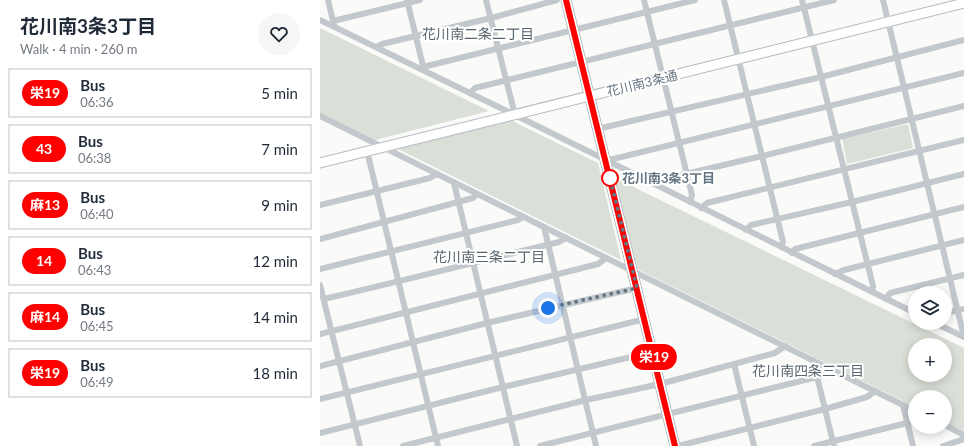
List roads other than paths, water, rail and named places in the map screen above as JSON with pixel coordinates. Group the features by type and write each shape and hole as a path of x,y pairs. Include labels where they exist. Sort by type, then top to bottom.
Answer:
{"street":[{"path":"328,0 334,24"},
{"path":"334,24 407,1 420,0"},
{"path":"486,0 515,114"},
{"path":"376,47 416,35 491,18 557,0"},
{"path":"566,0 676,446 824,409 867,397 875,391"},
{"path":"644,0 692,195 690,202"},
{"path":"424,69 498,48 647,13 695,0"},
{"path":"724,0 777,220 782,242 781,247"},
{"path":"802,0 873,286 872,292"},
{"path":"470,93 475,88 834,0"},
{"path":"883,0 964,337"},
{"path":"407,1 424,69"},
{"name":"花川南3条通","path":"320,163 812,40 963,4"},
{"path":"320,20 334,24 376,47 515,114 605,161 908,310"},
{"path":"597,129 821,77 964,40"},
{"path":"605,161 964,73"},
{"path":"654,184 660,180 964,106"},
{"path":"320,116 908,408"},
{"path":"701,208 707,203 964,140"},
{"path":"367,151 438,446"},
{"path":"320,205 430,178 437,174"},
{"path":"746,230 751,225 964,174"},
{"path":"454,183 517,446"},
{"path":"320,238 459,202 473,198 478,194"},
{"path":"792,253 795,249 964,207"},
{"path":"320,269 518,220 524,217"},
{"path":"544,227 596,446"},
{"path":"324,299 559,242 566,238"},
{"path":"835,274 844,270 964,240"},
{"path":"320,334 598,264 606,258"},
{"path":"886,299 890,293 964,275"},
{"path":"320,285 360,446"},
{"path":"320,366 563,304 637,288"},
{"path":"952,311 964,309"},
{"path":"320,399 645,319"},
{"path":"950,330 964,337"},
{"path":"403,446 586,400 660,384 775,353 785,346"},
{"path":"320,433 503,387 652,352"},
{"path":"813,360 833,444"},
{"path":"734,364 754,446"},
{"path":"540,446 817,377 827,374 833,370"},
{"path":"903,405 912,446"},
{"path":"814,446 833,444 907,423"},
{"path":"952,429 964,435"},
{"path":"943,446 964,439"}],"place":[{"name":"花川南3条3丁目","path":"610,178"}],"district":[{"name":"花川南二条二丁目","path":"478,34"},
{"name":"花川南三条二丁目","path":"489,257"},
{"name":"花川南四条三丁目","path":"808,371"}]}
